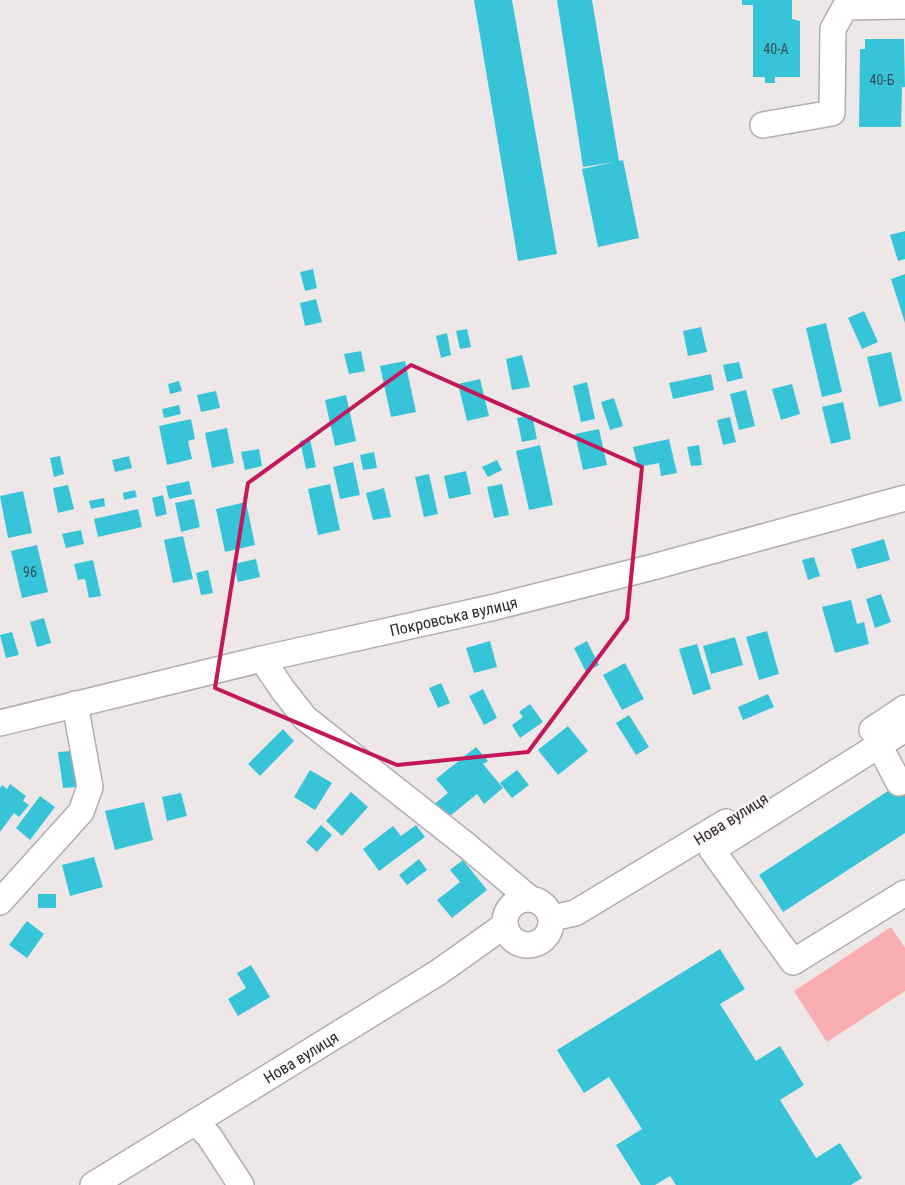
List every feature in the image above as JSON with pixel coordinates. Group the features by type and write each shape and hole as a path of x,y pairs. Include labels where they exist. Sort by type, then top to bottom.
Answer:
{"street":[{"path":"763,125 832,113 833,29 844,8 905,6"},
{"name":"Покровська вулиця","path":"0,723 262,659 504,604 652,567 905,498"},
{"path":"262,659 305,718 466,845 529,898"},
{"path":"0,902 81,812 90,787 75,704"},
{"name":"Нова вулиця","path":"552,918 575,913 698,840 905,708"},
{"path":"905,729 712,850 793,962 905,893"},
{"path":"878,745 899,783"},
{"path":"529,898 544,904 552,918 549,934 536,944 520,944 513,940 505,925 505,917 508,910 521,899 529,898"},
{"name":"Нова вулиця","path":"93,1185 439,972 505,925"},
{"path":"195,1122 209,1136 241,1185"}],"highlighted area":[{"path":"411,365 642,467 627,619 528,752 397,765 215,688 248,483"}],"shaded area":[{"path":"891,927 905,948 905,991 827,1042 794,991"}],"building":[{"path":"474,0 512,0 557,254 518,261"},
{"path":"557,0 592,0 619,161 623,160 639,238 598,247 582,169 614,162 583,167"},
{"path":"742,0 792,0 792,19 800,21 800,77 775,77 775,83 765,83 765,77 753,77 753,5 742,5"},
{"path":"865,39 904,39 905,87 902,87 901,127 859,127 860,49 865,49"},
{"path":"905,231 905,259 898,261 890,235"},
{"path":"313,269 317,288 305,291 300,272"},
{"path":"905,274 905,323 891,279"},
{"path":"316,299 322,322 305,326 300,303"},
{"path":"864,311 878,342 862,349 848,318"},
{"path":"826,323 842,392 822,397 806,328"},
{"path":"701,327 707,352 688,356 683,331"},
{"path":"467,329 471,347 460,349 456,331"},
{"path":"447,333 451,355 441,358 436,336"},
{"path":"361,351 365,371 349,374 344,354"},
{"path":"891,352 902,401 879,407 867,357"},
{"path":"522,355 530,387 512,390 506,359"},
{"path":"405,361 416,412 391,417 380,366"},
{"path":"739,362 743,378 727,382 723,365"},
{"path":"711,374 714,390 673,399 669,383"},
{"path":"480,379 489,416 467,421 458,384"},
{"path":"179,381 182,391 170,394 168,384"},
{"path":"587,382 595,419 581,422 573,386"},
{"path":"792,384 800,414 781,420 772,389"},
{"path":"746,390 755,426 739,430 730,394"},
{"path":"216,391 220,408 201,412 197,395"},
{"path":"346,395 356,441 335,446 325,400"},
{"path":"614,398 623,426 610,430 601,402"},
{"path":"843,402 851,439 831,444 822,407"},
{"path":"179,405 181,414 164,418 162,409"},
{"path":"532,415 537,439 522,442 517,418"},
{"path":"730,417 736,442 723,445 717,420"},
{"path":"191,419 195,439 188,441 192,459 167,465 159,426"},
{"path":"227,428 234,463 212,468 205,433"},
{"path":"599,429 607,465 583,470 575,434"},
{"path":"310,439 316,467 306,469 300,441"},
{"path":"669,439 677,473 661,476 659,463 638,467 633,447"},
{"path":"540,445 553,505 529,510 516,451"},
{"path":"699,445 702,465 691,466 687,447"},
{"path":"259,449 262,466 245,470 241,452"},
{"path":"374,452 377,468 363,470 360,455"},
{"path":"60,456 64,474 54,477 50,458"},
{"path":"129,456 132,468 115,472 112,460"},
{"path":"497,460 502,470 488,477 482,467"},
{"path":"353,462 360,495 340,499 333,467"},
{"path":"466,471 471,494 449,499 444,476"},
{"path":"429,474 438,514 424,517 415,477"},
{"path":"189,481 192,494 169,499 166,486"},
{"path":"330,484 340,530 318,535 308,489"},
{"path":"502,484 509,515 494,518 487,487"},
{"path":"68,485 74,509 58,513 53,488"},
{"path":"384,488 391,517 373,520 366,493"},
{"path":"135,490 137,497 124,500 123,493"},
{"path":"23,491 32,533 8,538 0,496"},
{"path":"163,495 167,514 156,517 152,498"},
{"path":"104,498 105,506 91,509 89,501"},
{"path":"194,499 200,527 181,532 175,503"},
{"path":"246,502 255,545 225,552 216,509"},
{"path":"138,509 142,527 98,537 94,519"},
{"path":"81,530 84,544 66,548 62,534"},
{"path":"183,536 193,579 173,583 164,540"},
{"path":"884,539 890,560 857,569 851,549"},
{"path":"37,545 48,592 22,598 11,551"},
{"path":"814,557 820,576 808,580 802,560"},
{"path":"256,559 260,577 238,582 234,564"},
{"path":"93,560 101,596 89,598 85,579 78,580 74,564"},
{"path":"208,570 213,593 201,595 196,573"},
{"path":"881,594 891,622 875,628 866,599"},
{"path":"851,600 857,624 864,622 869,644 835,653 822,607"},
{"path":"44,618 51,643 37,647 30,622"},
{"path":"767,631 779,674 759,680 746,637"},
{"path":"12,632 19,655 6,658 0,635"},
{"path":"735,637 743,665 711,674 703,646"},
{"path":"490,641 497,667 474,673 466,648"},
{"path":"587,641 599,665 586,672 574,648"},
{"path":"697,644 711,689 693,695 679,649"},
{"path":"625,663 644,699 622,710 603,675"},
{"path":"441,683 450,703 438,708 429,688"},
{"path":"483,689 497,718 484,725 469,696"},
{"path":"768,694 774,707 743,720 738,707"},
{"path":"530,704 543,722 520,738 512,725 523,717 519,712"},
{"path":"629,715 649,747 636,755 616,723"},
{"path":"568,726 588,751 558,775 538,750"},
{"path":"283,729 294,741 260,776 248,764"},
{"path":"476,747 488,761 483,764 503,788 484,804 477,794 444,821 432,806 448,793 436,779"},
{"path":"71,751 76,787 63,788 58,752"},
{"path":"310,770 332,783 315,810 294,797"},
{"path":"517,770 529,785 512,798 500,783"},
{"path":"905,780 905,833 783,912 759,875"},
{"path":"10,784 26,796 23,801 29,805 19,817 14,813 0,832 0,788 2,785 7,789"},
{"path":"351,792 368,807 342,836 326,821"},
{"path":"181,793 187,816 167,821 162,797"},
{"path":"40,796 55,807 30,840 16,828"},
{"path":"144,802 153,840 115,850 105,811"},
{"path":"321,825 332,835 317,852 306,842"},
{"path":"416,825 425,837 379,871 363,849 393,826 401,836"},
{"path":"94,857 103,887 70,896 62,865"},
{"path":"419,859 427,870 407,885 399,875"},
{"path":"463,860 487,890 452,918 437,900 460,882 450,870"},
{"path":"38,894 56,894 56,908 38,908"},
{"path":"27,921 44,934 27,958 9,945"},
{"path":"720,949 745,989 720,1004 756,1061 780,1046 804,1085 780,1100 816,1158 840,1143 862,1178 851,1185 676,1185 670,1176 655,1185 641,1185 616,1145 642,1129 609,1077 584,1093 557,1050"},
{"path":"251,965 270,997 238,1016 228,999 246,988 237,973"}]}
